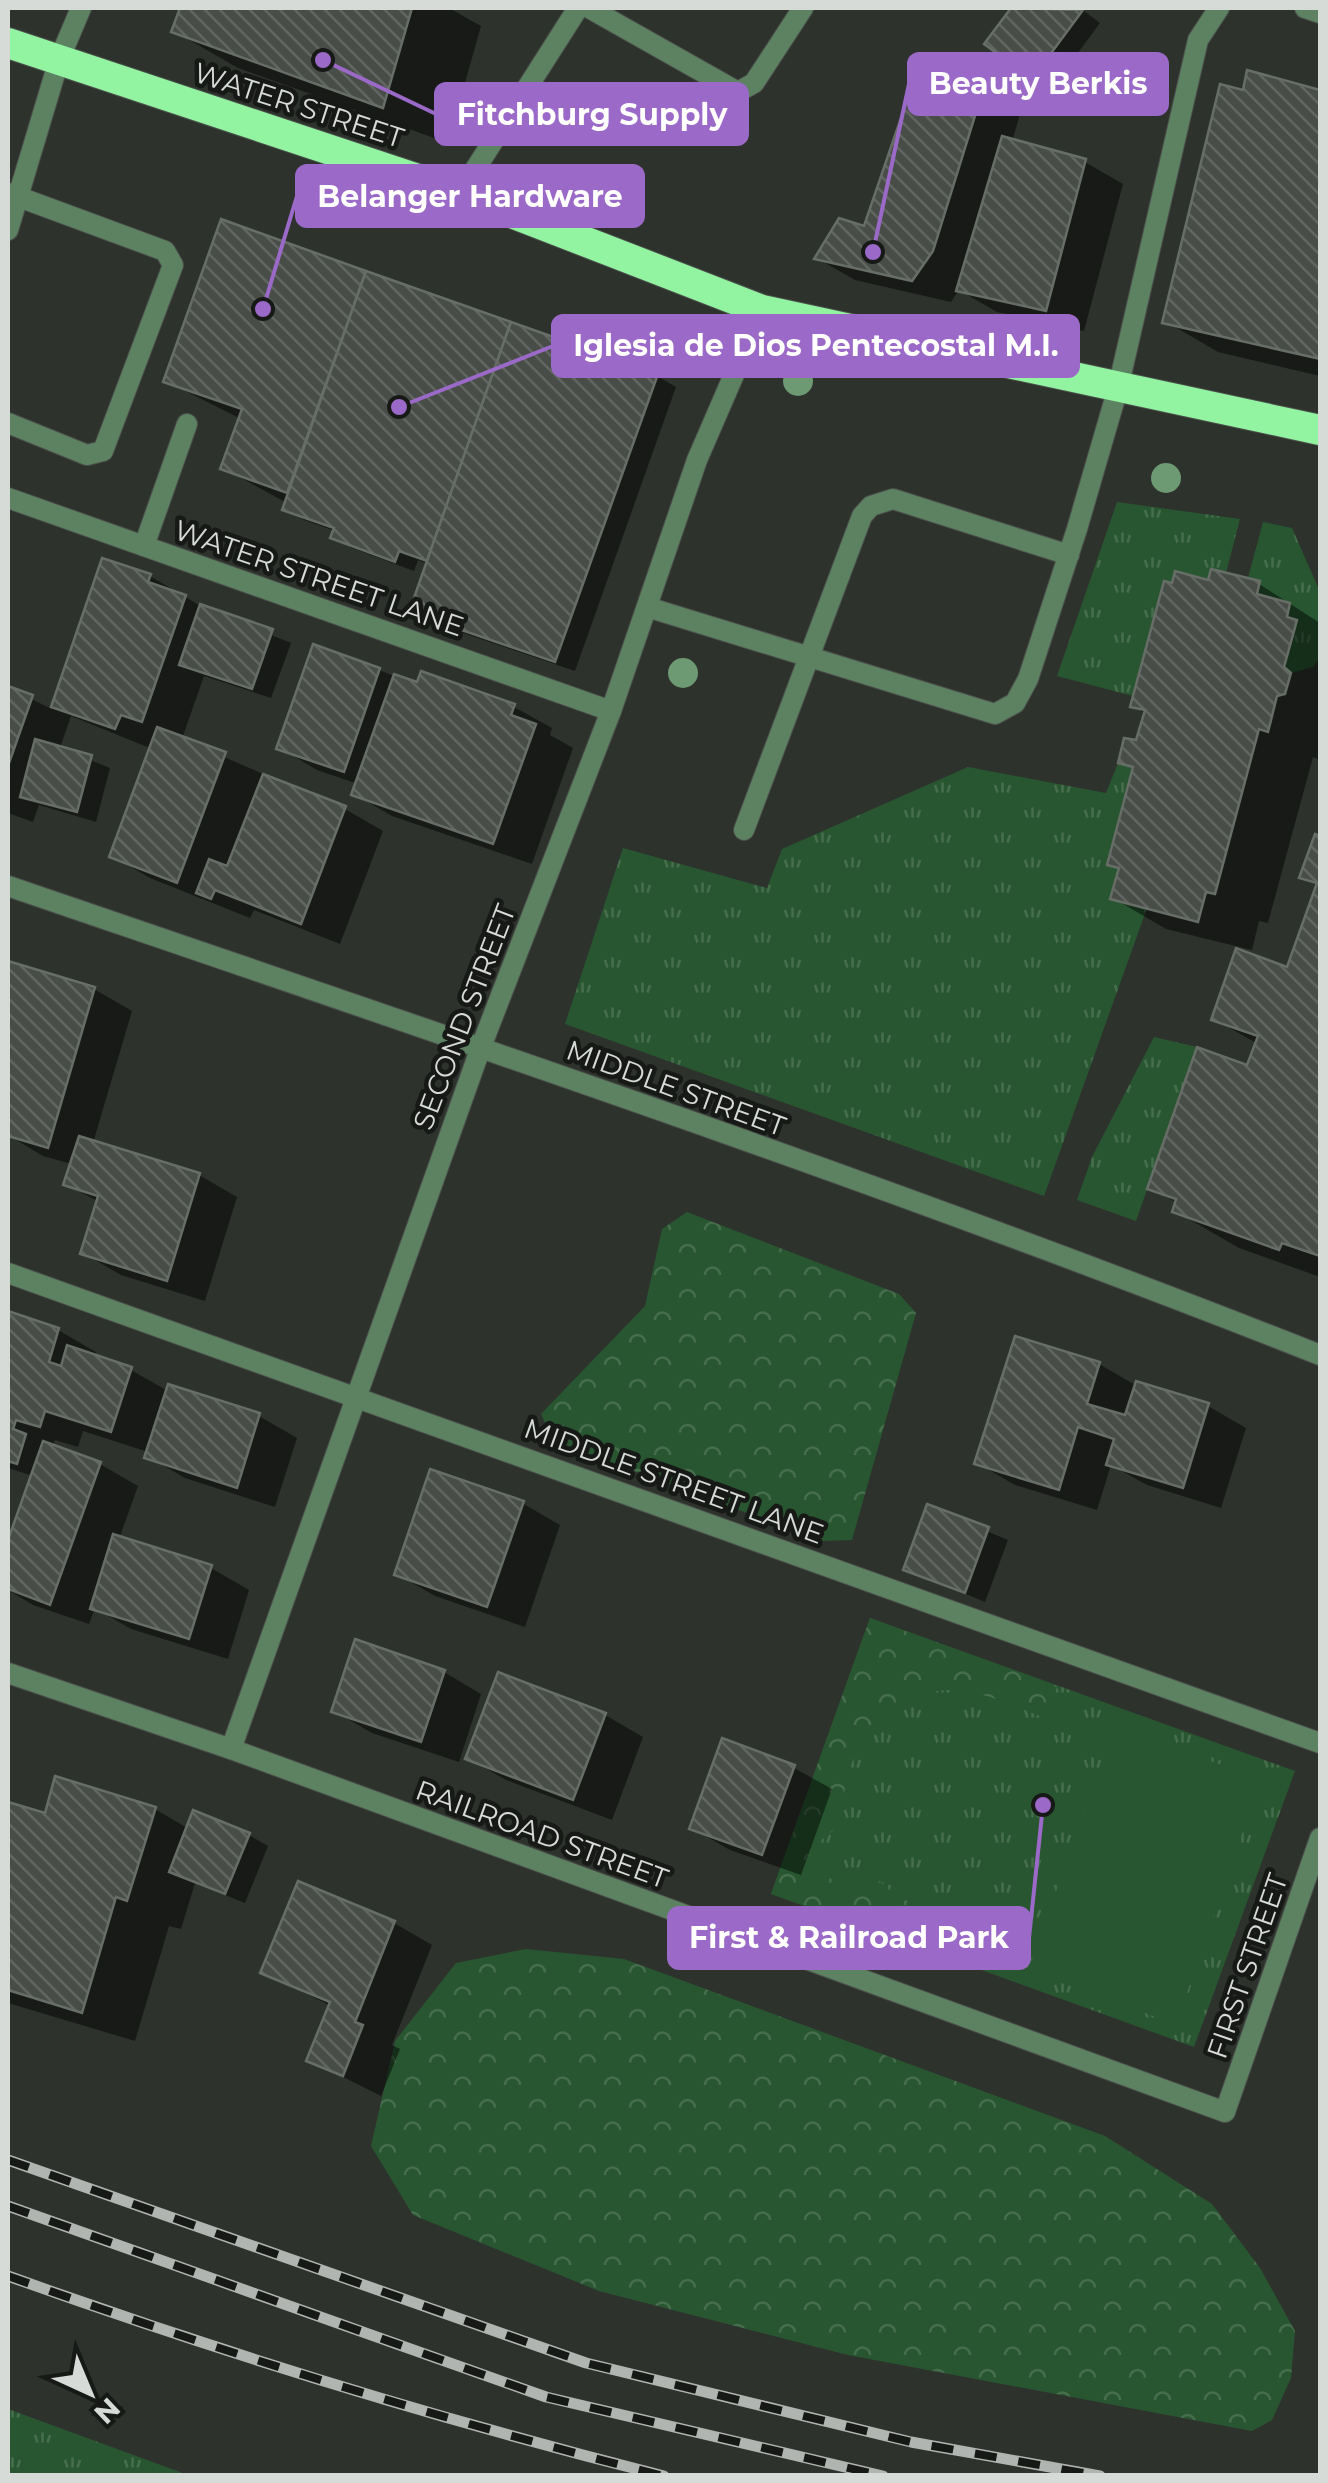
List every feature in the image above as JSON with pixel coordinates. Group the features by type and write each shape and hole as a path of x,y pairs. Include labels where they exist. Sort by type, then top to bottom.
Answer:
{"highway":[{"name":"WATER STREET","path":"8,42 460,193 762,310 1320,430"}],"street":[{"path":"8,230 13,194 81,8"},
{"path":"460,193 578,8"},
{"path":"589,8 738,92 754,82 802,8"},
{"path":"647,607 995,714 1006,712 1028,679 1069,554 1118,388 1198,40 1219,8"},
{"path":"1304,8 1320,13"},
{"path":"8,423 87,455 103,451 173,265 165,251 13,194"},
{"name":"SECOND STREET","path":"230,1749 480,1047 611,712 697,460 762,310"},
{"path":"144,546 187,424"},
{"name":"WATER STREET LANE","path":"8,498 611,712"},
{"path":"744,830 862,516 884,500 893,499 1069,554"},
{"name":"MIDDLE STREET","path":"8,886 480,1047 1114,1273 1320,1355"},
{"name":"MIDDLE STREET LANE","path":"8,1273 1320,1743"},
{"name":"RAILROAD STREET","path":"8,1673 230,1749 1225,2112"},
{"name":"FIRST STREET","path":"1225,2112 1320,1838"}],"green space":[{"path":"1117,502 1240,519 1226,573 1211,569 1208,580 1175,571 1172,583 1164,581 1133,696 1057,676"},
{"path":"1263,522 1292,528 1320,592 1320,658 1313,667 1291,673 1284,667 1290,603 1257,594 1260,581 1248,578"},
{"path":"1118,763 1133,767 1107,865 1119,868 1111,899 1147,908 1044,1196 565,1024 623,848 767,888 782,849 968,767 1106,793"},
{"path":"1154,1037 1197,1047 1136,1221 1077,1200 1092,1157"},
{"path":"687,1212 899,1294 916,1313 852,1540 823,1541 553,1441 541,1414 645,1306 662,1229"},
{"path":"870,1618 1295,1771 1194,2047 771,1894"},
{"path":"870,1618 1057,1687 1045,1718 972,1692 948,1690 903,1703 868,1734 848,1776 844,1822 806,1852 844,1893 871,1873 895,1895 916,1905 903,1940 771,1894"},
{"path":"1114,1727 1261,1779 1176,2024 1028,1971"},
{"path":"526,1949 624,1959 1105,2136 1212,2204 1260,2268 1295,2331 1291,2378 1272,2420 1252,2431 848,2355 599,2291 413,2215 371,2146 395,2041 456,1963"},
{"path":"8,2409 188,2475 8,2475"}],"building":[{"path":"180,8 412,8 383,108 171,32"},
{"path":"1011,8 1083,10 1032,79 984,44"},
{"path":"1247,70 1320,90 1320,359 1162,323 1220,84 1243,90"},
{"path":"917,71 983,90 933,251 912,281 814,259 839,218 864,226"},
{"path":"1002,136 1086,159 1046,311 956,291"},
{"path":"221,219 366,271 287,493 220,469 242,409 163,382"},
{"path":"366,271 511,322 427,561 399,551 395,562 330,538 334,528 282,510"},
{"path":"511,322 658,374 555,662 409,612"},
{"path":"102,558 151,574 148,582 186,595 142,722 121,715 115,729 51,707"},
{"path":"1211,569 1260,581 1257,594 1290,603 1287,617 1297,620 1284,667 1291,673 1285,694 1277,696 1268,732 1259,729 1215,894 1206,892 1198,922 1110,899 1119,868 1107,865 1133,767 1118,763 1124,738 1136,740 1145,710 1130,707 1164,581 1172,583 1175,571 1208,580"},
{"path":"200,604 273,629 252,689 179,665"},
{"path":"313,644 380,668 344,772 276,749"},
{"path":"421,671 515,704 511,715 536,724 493,844 351,795 394,674 417,682"},
{"path":"8,686 33,695 8,766"},
{"path":"157,727 226,752 177,883 109,857"},
{"path":"35,739 92,755 77,812 20,797"},
{"path":"263,774 346,806 301,924 215,890 211,899 196,893 209,859 227,866"},
{"path":"1315,834 1320,836 1320,1256 1282,1243 1279,1250 1172,1212 1176,1199 1147,1189 1197,1047 1247,1065 1258,1036 1211,1020 1236,948 1287,967 1317,883 1299,878"},
{"path":"8,961 95,987 48,1148 8,1136"},
{"path":"79,1136 200,1173 167,1281 80,1254 98,1196 63,1185"},
{"path":"8,1311 59,1328 49,1362 61,1366 67,1345 132,1367 111,1432 45,1411 40,1427 16,1420 13,1429 26,1434 17,1464 8,1461"},
{"path":"1015,1336 1100,1362 1087,1404 1125,1415 1136,1381 1209,1403 1183,1488 1106,1465 1114,1439 1078,1427 1059,1490 974,1464"},
{"path":"168,1384 260,1413 237,1488 144,1458"},
{"path":"43,1441 101,1462 50,1605 8,1589 8,1540"},
{"path":"430,1469 524,1501 487,1607 394,1575"},
{"path":"927,1504 989,1527 965,1593 903,1570"},
{"path":"113,1534 212,1565 189,1639 90,1609"},
{"path":"355,1639 445,1670 421,1742 331,1712"},
{"path":"498,1672 606,1713 573,1800 465,1759"},
{"path":"722,1738 795,1765 762,1855 689,1829"},
{"path":"55,1776 156,1807 127,1901 116,1897 82,2013 8,1990 8,1802 45,1813"},
{"path":"193,1810 250,1833 225,1894 169,1872"},
{"path":"298,1881 395,1921 355,2022 363,2025 343,2076 306,2061 330,2002 260,1973"}],"railway":[{"path":"8,2160 586,2363 911,2442 1100,2476"},
{"path":"8,2206 546,2397 883,2476"},
{"path":"8,2276 333,2384 664,2476"}],"place":[{"name":"Fitchburg Supply","path":"323,60"},
{"name":"Beauty Berkis","path":"873,252"},
{"name":"Belanger Hardware","path":"263,309"},
{"name":"Iglesia de Dios Pentecostal M.I.","path":"399,407"},
{"name":"First & Railroad Park","path":"1043,1805"}]}
